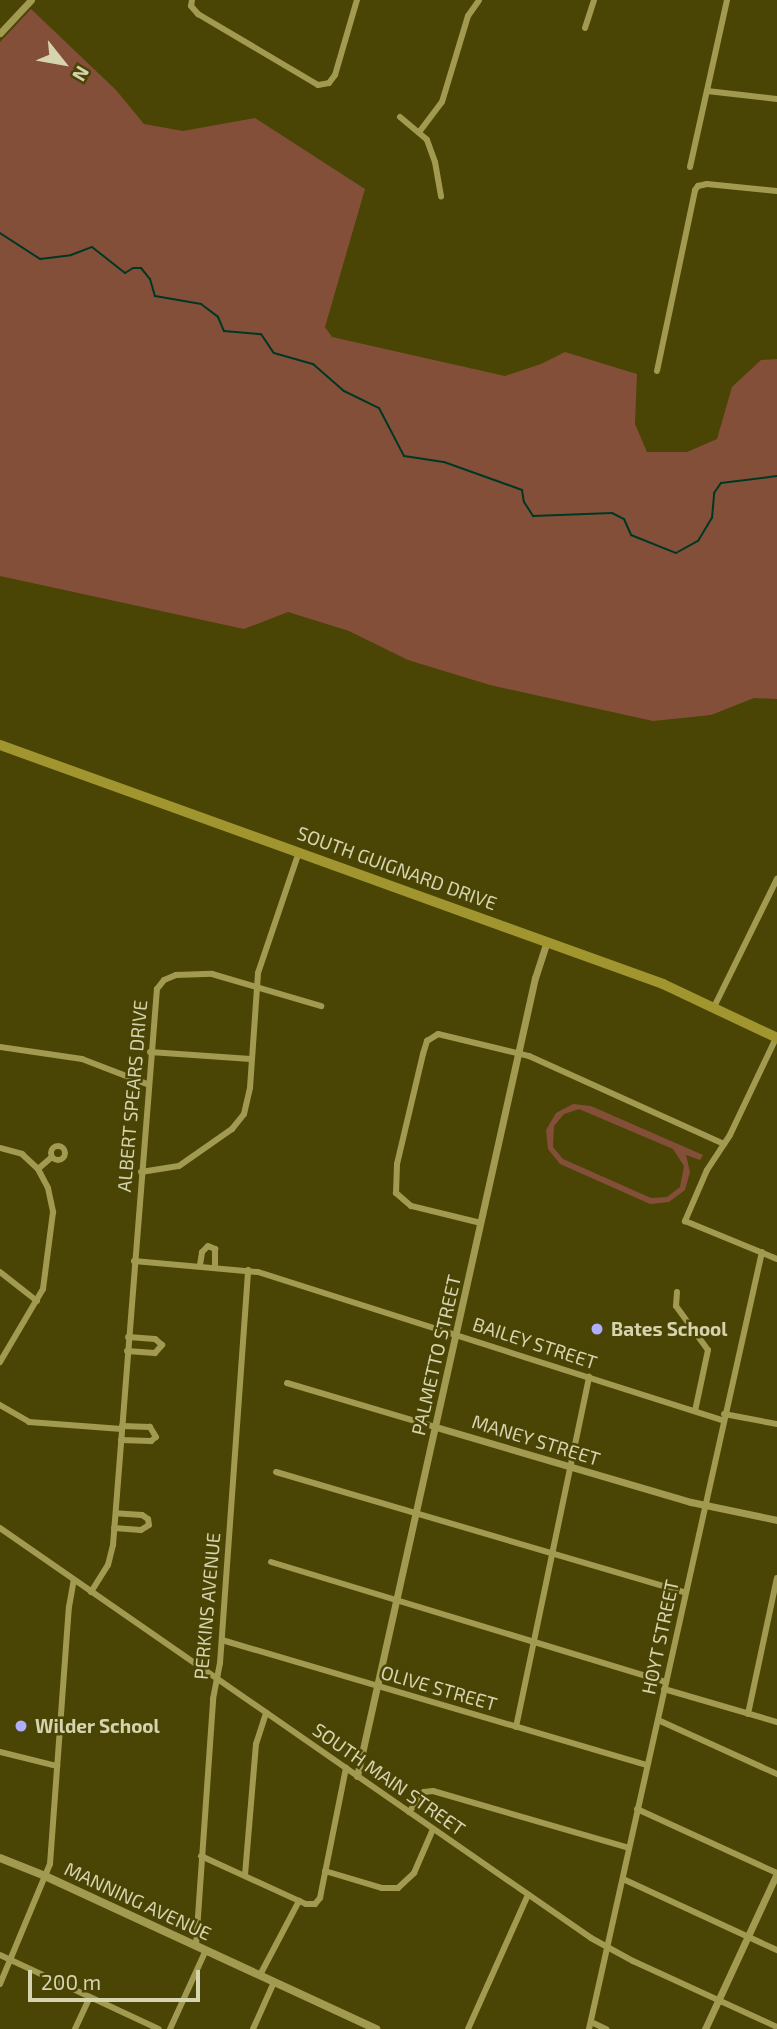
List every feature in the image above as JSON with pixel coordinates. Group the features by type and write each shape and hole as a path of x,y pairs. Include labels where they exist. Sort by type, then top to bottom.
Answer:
{"highway":[{"name":"SOUTH GUIGNARD DRIVE","path":"0,745 663,984 777,1038"}],"main road":[{"name":"MANNING AVENUE","path":"0,1858 45,1876 376,2029"}],"street":[{"path":"0,33 31,0"},
{"path":"192,0 191,6 198,14 318,85 329,83 335,75 357,0"},
{"path":"420,131 442,102 468,16 480,0"},
{"path":"585,27 594,0"},
{"path":"690,167 727,0"},
{"path":"707,91 777,99"},
{"path":"400,117 420,131 431,149 441,196"},
{"path":"657,370 698,186 719,184 777,191"},
{"path":"141,1172 180,1166 236,1126 248,1102 257,985 263,955 299,852"},
{"path":"714,1007 777,879"},
{"name":"PALMETTO STREET","path":"357,1776 518,1054 547,941"},
{"name":"ALBERT SPEARS DRIVE","path":"91,1592 108,1565 116,1513 154,1000 164,980 200,972 257,985 321,1006"},
{"path":"481,1223 416,1207 400,1199 395,1188 397,1164 423,1054 431,1038 442,1034 518,1054 724,1143"},
{"path":"777,1038 724,1143 711,1162 685,1221 777,1259"},
{"path":"0,1047 82,1059 147,1084"},
{"path":"150,1052 251,1059"},
{"path":"0,1148 22,1154 38,1169 48,1188 53,1212 44,1283 37,1301 0,1362"},
{"path":"38,1169 52,1157"},
{"path":"200,1265 202,1252 208,1246 215,1249 215,1266"},
{"name":"HOYT STREET","path":"590,2025 723,1417 762,1252"},
{"name":"BAILEY STREET","path":"134,1261 248,1270 695,1411 777,1424"},
{"name":"PERKINS AVENUE","path":"196,1945 201,1856 222,1640 248,1270"},
{"path":"0,1272 37,1301"},
{"path":"677,1292 676,1306 708,1350 695,1411"},
{"path":"127,1351 155,1353 162,1345 155,1339 128,1338"},
{"path":"516,1727 589,1377"},
{"name":"MANEY STREET","path":"287,1383 704,1505 777,1520"},
{"path":"0,1405 29,1422 150,1427 156,1433 150,1441 121,1440"},
{"path":"276,1472 685,1593"},
{"path":"114,1528 141,1530 149,1525 148,1519 142,1515 116,1513"},
{"name":"SOUTH MAIN STREET","path":"0,1528 608,1948 777,2027"},
{"path":"271,1562 534,1640 777,1722"},
{"path":"748,1714 777,1578"},
{"path":"0,1984 50,1864 69,1607 74,1580"},
{"name":"OLIVE STREET","path":"222,1640 647,1765"},
{"path":"245,1875 256,1744 266,1713"},
{"path":"658,1720 777,1774"},
{"path":"0,1752 57,1766"},
{"path":"201,1856 299,1900 315,1904 325,1871 346,1768"},
{"path":"409,1812 424,1792 433,1791 629,1849"},
{"path":"638,1809 777,1873 705,2029"},
{"path":"325,1871 382,1888 398,1888 414,1873 433,1829"},
{"path":"623,1879 777,1950"},
{"path":"468,2029 528,1895"},
{"path":"260,1975 299,1900"},
{"path":"170,2029 206,1950"},
{"path":"0,1955 159,2029"},
{"path":"253,2029 274,1982"},
{"path":"75,2029 90,1997"},
{"path":"590,2025 606,2029"}],"shaded area":[{"path":"31,9 116,90 144,124 183,131 255,118 365,189 325,327 332,337 505,376 541,364 565,352 637,374 635,424 647,452 687,452 717,439 732,387 761,360 777,359 777,699 754,698 711,715 653,721 490,685 408,660 349,631 288,612 244,629 0,576 0,42"},
{"path":"573,1104 591,1106 703,1155 700,1160 686,1155 690,1172 685,1190 669,1202 650,1204 560,1164 548,1149 546,1130 556,1113","holes":["579,1109 673,1149 684,1166 680,1187 667,1197 651,1198 563,1159 553,1147 554,1126 564,1114"]}],"waterway":[{"path":"0,233 40,259 71,255 92,247 125,273 133,268 141,268 150,279 155,296 201,304 218,317 224,331 261,334 274,353 313,364 344,391 379,408 404,456 444,462 522,490 524,502 533,516 612,513 624,519 631,535 676,553 698,541 712,518 714,493 721,483 777,476"}],"place":[{"name":"Bates School","path":"597,1329"},
{"name":"Wilder School","path":"21,1726"}]}
